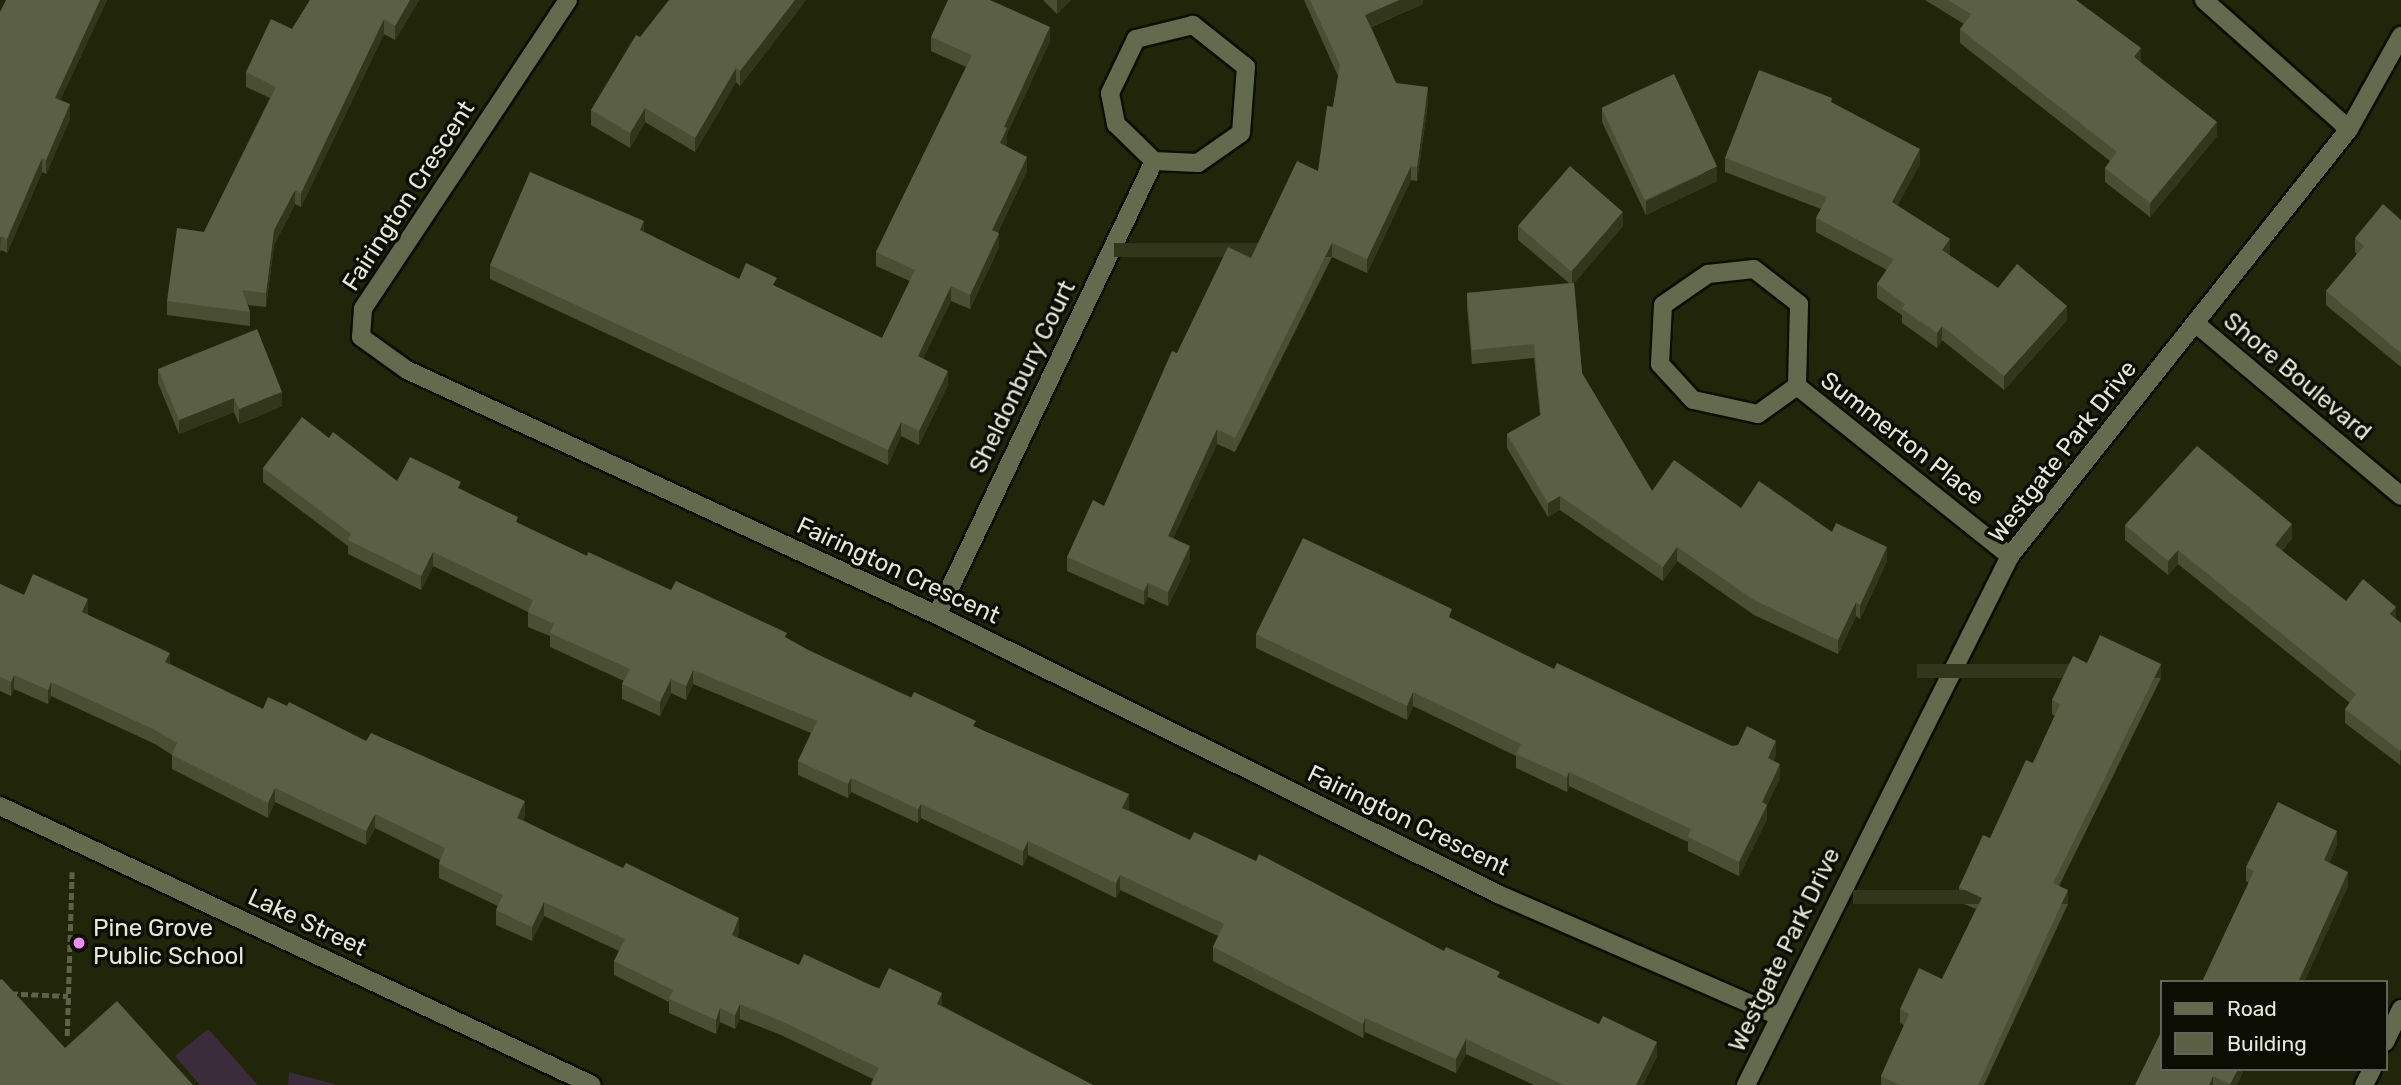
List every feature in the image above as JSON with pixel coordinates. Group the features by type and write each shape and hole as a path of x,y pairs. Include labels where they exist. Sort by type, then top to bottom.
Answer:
{"street":[{"name":"Fairington Crescent","path":"568,0 363,309 361,337 407,370 937,615 1498,894 1778,1016"},
{"path":"2204,0 2349,129"},
{"path":"1193,25 1245,67 1241,133 1198,163 1154,161 1115,124 1110,93 1136,40 1193,25"},
{"name":"Westgate Park Drive","path":"1746,1085 1778,1016 2010,556 2349,129 2401,36"},
{"name":"Sheldonbury Court","path":"937,615 1154,161"},
{"name":"Summerton Place","path":"1754,269 1799,304 1797,386 1758,414 1693,400 1660,364 1663,305 1708,274 1754,269"},
{"name":"Shore Boulevard","path":"2195,323 2401,496"},
{"name":"Summerton Place","path":"1797,386 2010,556"},
{"name":"Lake Street","path":"0,806 572,1081 592,1085"},
{"path":"2387,1038 2401,1009"}],"path":[{"path":"67,1036 73,840"},
{"path":"0,993 68,996"}],"shaded area":[{"path":"208,1029 258,1085 200,1085 175,1056"},
{"path":"289,1072 337,1085 288,1085"}],"building":[{"path":"6,0 100,0 55,98 70,104 46,160 42,158 7,239 1,236 0,238 0,12"},
{"path":"310,0 410,0 395,26 384,19 301,193 295,190 274,230 266,293 242,290 250,312 167,301 177,228 204,232 276,87 246,72 271,19 292,29"},
{"path":"669,0 795,0 740,71 736,68 695,138 645,108 630,133 591,110 636,35 640,37"},
{"path":"948,0 990,0 1050,27 1004,127 1007,128 1000,143 1027,157 992,230 999,233 970,295 951,286 918,356 948,371 919,431 901,422 888,450 490,265 530,172 644,221 640,230 739,279 746,263 777,278 773,285 882,338 915,270 876,252 972,55 931,37"},
{"path":"1310,0 1399,0 1365,15 1396,83 1428,87 1417,167 1411,166 1367,259 1332,243 1235,438 1217,429 1168,536 1190,546 1168,592 1148,583 1144,591 1067,557 1093,500 1104,506 1172,351 1177,353 1228,247 1251,258 1297,161 1318,171 1327,106 1333,107 1340,65"},
{"path":"1948,0 2076,0 2141,48 2134,57 2217,122 2150,203 2105,168 2117,152 1960,29 1971,14"},
{"path":"1759,70 1832,98 1831,102 1920,149 1892,202 1950,239 1942,250 1998,288 2017,264 2067,306 2004,376 1942,326 1937,333 1902,309 1905,304 1877,284 1894,259 1816,218 1827,197 1725,158"},
{"path":"1674,74 1717,166 1645,200 1601,108"},
{"path":"1570,166 1623,212 1571,272 1518,226"},
{"path":"2383,204 2401,220 2401,353 2326,291 2364,246 2355,238"},
{"path":"1574,283 1582,373 1652,491 1674,460 1741,508 1759,481 1832,532 1836,523 1887,547 1860,605 1856,602 1838,640 1754,600 1677,547 1663,567 1560,496 1548,503 1507,434 1541,415 1534,344 1472,350 1467,293"},
{"path":"257,329 282,392 239,409 234,398 179,420 158,369"},
{"path":"302,417 329,438 333,432 397,481 410,457 461,482 458,488 518,517 516,522 587,556 588,552 671,590 676,581 787,633 785,637 808,650 911,698 914,692 976,721 973,726 1129,794 1122,808 1190,840 1194,832 1256,861 1259,854 1444,951 1446,947 1500,972 1497,977 1599,1024 1603,1016 1657,1042 1636,1085 1564,1085 1466,1039 1456,1059 1365,1018 1363,1024 1213,947 1224,924 1120,875 1116,883 1028,841 1023,851 921,804 918,809 851,778 848,784 798,761 817,721 693,670 686,686 671,679 660,702 622,684 630,669 550,633 554,624 528,612 533,600 433,552 421,576 348,540 351,534 263,468"},
{"path":"2197,446 2292,524 2275,545 2346,601 2363,579 2396,607 2390,614 2401,623 2400,751 2345,709 2356,694 2178,550 2168,561 2125,525"},
{"path":"1303,538 1452,609 1449,617 1554,669 1557,663 1732,746 1738,745 1747,726 1776,741 1768,758 1780,764 1762,802 1767,805 1739,862 1688,837 1691,829 1569,772 1567,777 1516,754 1521,744 1413,692 1407,706 1256,634"},
{"path":"33,574 88,599 82,612 170,653 165,662 263,709 268,697 287,706 289,702 366,741 371,733 525,801 517,818 623,868 626,863 739,918 732,935 799,965 804,954 879,989 889,968 942,993 937,1004 1093,1085 873,1085 871,1084 879,1068 781,1021 740,1004 735,1015 720,1008 716,1020 669,999 673,990 614,961 625,939 544,902 532,927 496,910 503,895 439,864 445,848 375,814 366,831 275,788 268,803 172,755 177,743 155,730 51,682 48,690 14,675 11,682 0,677 0,584 24,595"},
{"path":"2100,635 2161,664 2053,883 2068,890 1978,1085 1900,1085 1881,1076 1909,1014 1900,1009 1919,968 1942,979 1982,898 1959,887 1983,835 1990,838 2026,760 2033,763 2060,704 2052,700 2073,656 2087,663"},
{"path":"2278,802 2337,831 2324,860 2348,872 2299,980 2203,980 2254,871 2246,867"},
{"path":"2,979 65,1048 117,1001 193,1085 0,1085"},
{"path":"2160,1034 2160,1071 2237,1071 2230,1084 2213,1076 2209,1085 2135,1085"}],"place":[{"name":"Pine Grove Public School","path":"79,943"}]}
